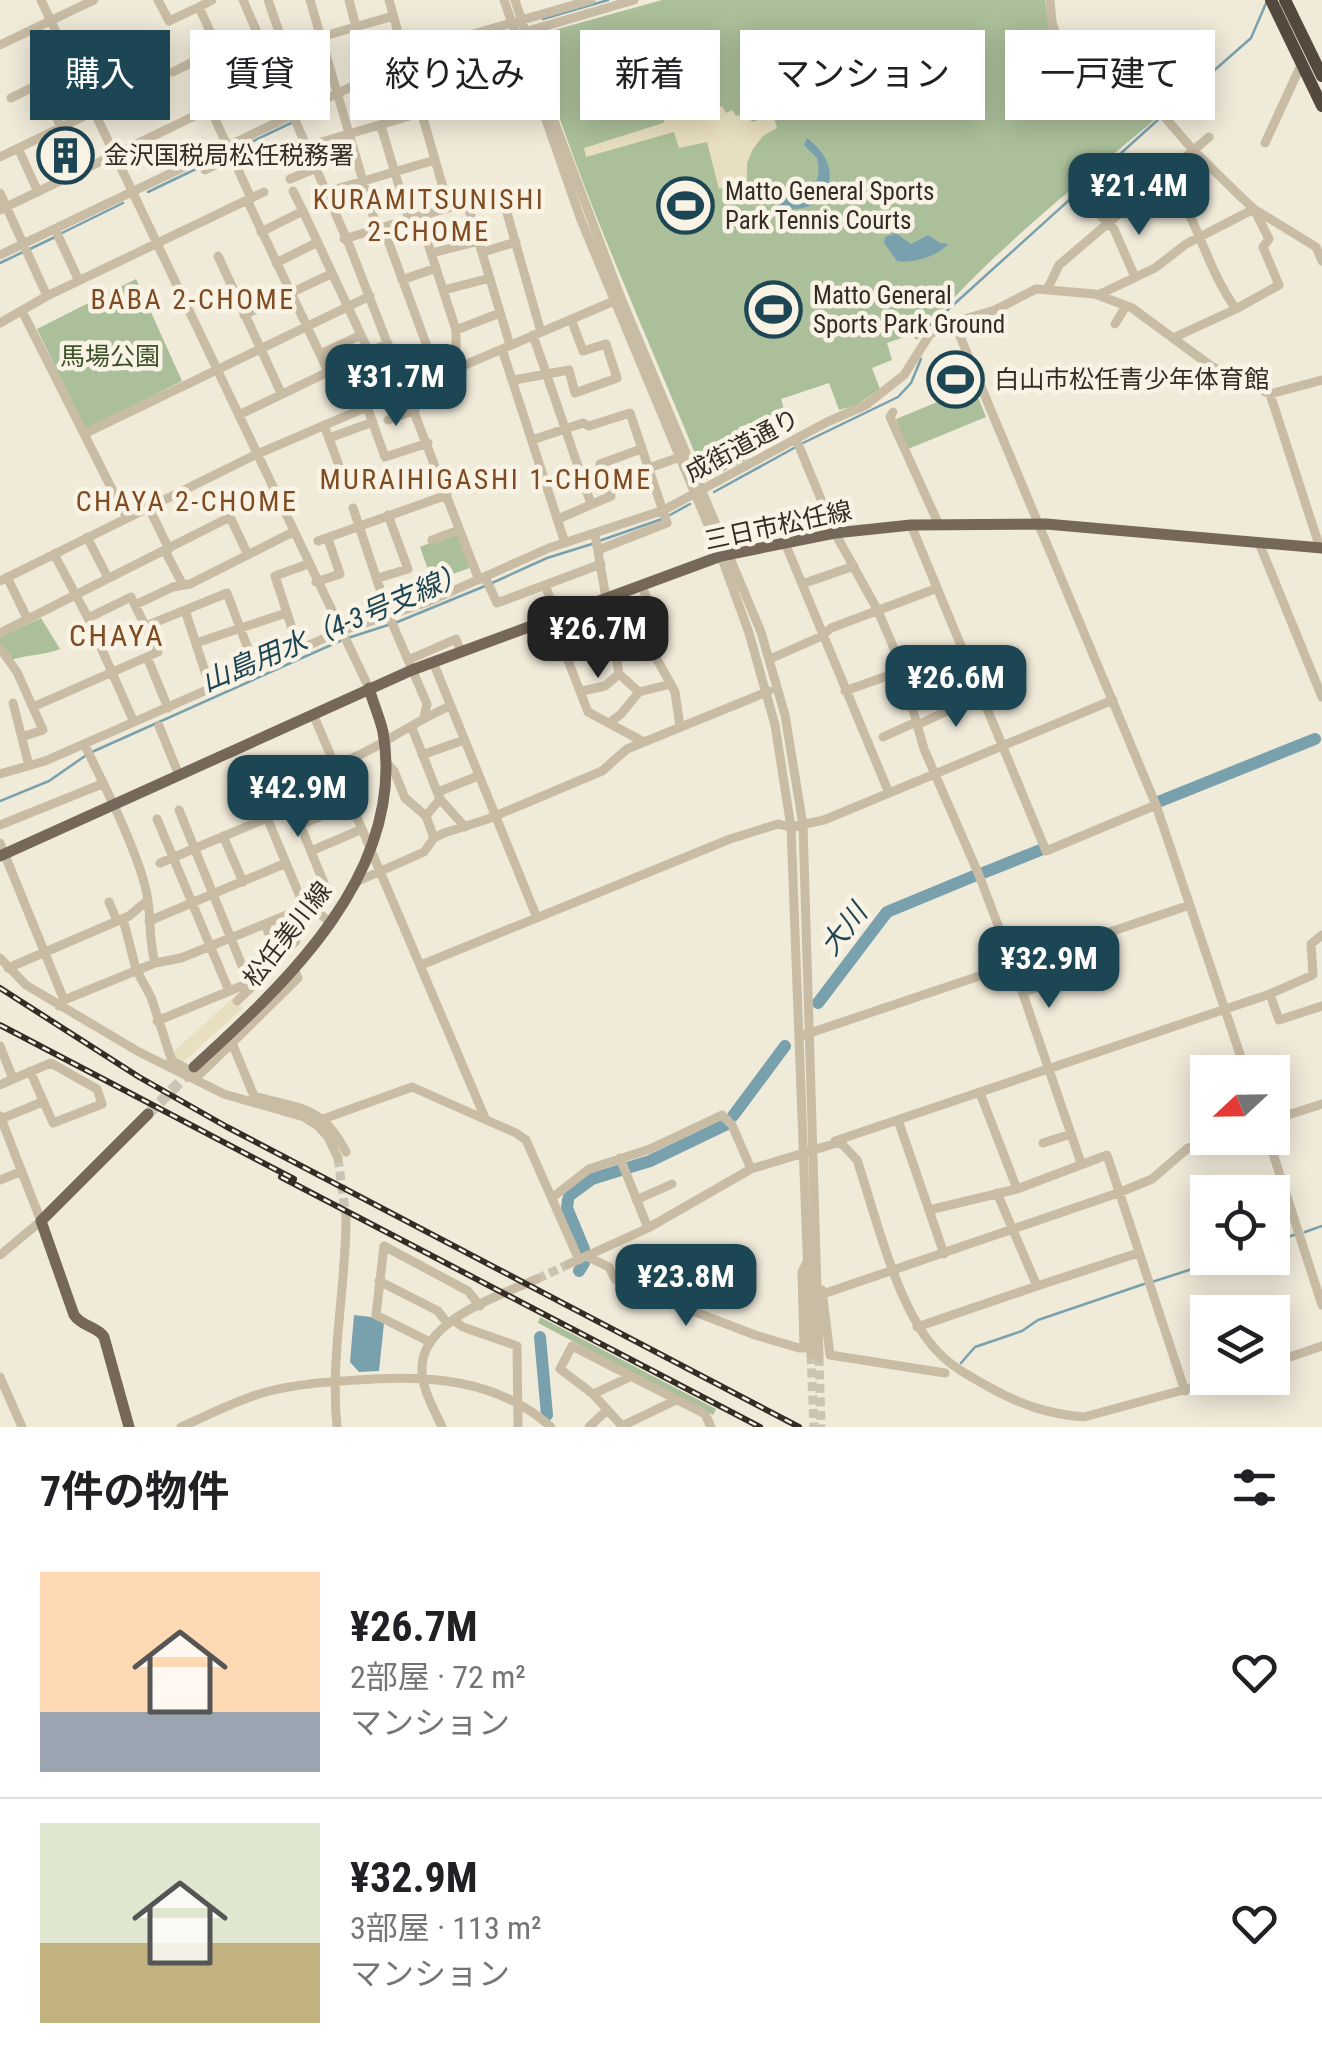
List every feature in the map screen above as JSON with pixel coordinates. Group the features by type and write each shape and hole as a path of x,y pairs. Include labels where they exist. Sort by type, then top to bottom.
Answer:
{"highway":[{"path":"1276,1 1322,106"},
{"path":"1276,1 1322,76"}],"main road":[{"name":"三日市松任線","path":"2,851 179,776 410,665 462,652 725,555 835,533 939,524 1040,524 1321,548"},
{"name":"松任美川線","path":"194,1067 263,1004 294,969 330,922 370,850 385,788 385,761 384,742 369,688"},
{"path":"128,1427 104,1338 74,1316 41,1221 148,1114"}],"street":[{"path":"41,0 56,30"},
{"path":"0,45 94,0"},
{"path":"158,0 169,21 212,0"},
{"path":"256,30 244,3 268,0 279,30"},
{"path":"310,0 317,30"},
{"path":"348,0 356,27"},
{"path":"388,0 397,30"},
{"path":"504,0 519,30"},
{"path":"515,0 516,20"},
{"path":"483,30 591,0"},
{"path":"530,30 634,0"},
{"path":"1050,0 1056,34 1126,72 1193,150 1254,210 1316,247 1322,261"},
{"path":"199,7 209,30"},
{"path":"330,35 393,16"},
{"path":"173,72 190,63"},
{"path":"1265,143 1302,63"},
{"path":"330,76 362,181 438,376"},
{"path":"330,93 350,87"},
{"path":"11,98 30,89"},
{"path":"3,208 190,118"},
{"path":"57,120 60,127"},
{"path":"0,157 75,120"},
{"path":"98,120 369,688"},
{"path":"215,120 261,232 328,372"},
{"path":"0,255 25,249 200,160 205,170 283,120"},
{"path":"295,120 407,388 459,530 497,603 601,564"},
{"path":"308,146 399,120"},
{"path":"422,120 449,208"},
{"path":"554,120 617,300 680,457 698,490"},
{"path":"381,126 395,172 444,290 456,330 456,368"},
{"path":"1048,288 1059,265 1209,137"},
{"path":"18,148 38,192"},
{"path":"229,152 246,150"},
{"path":"326,192 435,160"},
{"path":"290,179 316,168"},
{"path":"1164,175 1181,195 1215,280 1236,309"},
{"path":"293,191 369,352"},
{"path":"0,322 46,296 264,192"},
{"path":"344,238 501,192 546,373 591,504"},
{"path":"0,193 3,208 46,296"},
{"path":"1080,195 1108,223 1135,277"},
{"path":"466,202 500,313 514,380 565,543"},
{"path":"1098,295 1155,268 1199,237 1254,210"},
{"path":"1254,210 1268,239"},
{"path":"261,232 303,212"},
{"path":"202,222 208,234"},
{"path":"1173,338 1279,286 1263,247 1268,239 1289,230"},
{"path":"57,233 80,281"},
{"path":"431,253 480,240"},
{"path":"483,252 516,242"},
{"path":"276,263 316,243"},
{"path":"218,256 281,394"},
{"path":"402,280 436,268"},
{"path":"244,315 331,274"},
{"path":"444,290 490,278"},
{"path":"1240,1055 1156,805 954,322 995,310 1022,294 1048,288 1098,295 1126,306 1211,366 1270,394 1322,380"},
{"path":"84,434 370,296"},
{"path":"28,620 4,579 255,455 617,300"},
{"path":"617,300 770,659 790,827 803,1035 811,1353"},
{"path":"1116,324 1126,306"},
{"path":"22,311 126,517"},
{"path":"456,330 500,313"},
{"path":"514,380 569,370 576,393 618,378 606,344 583,350 570,320"},
{"name":"成街道通り","path":"0,774 87,751 133,720 299,650 392,622 565,543 597,542 664,515 698,490 798,444 866,405 904,374 922,341 954,322"},
{"path":"320,354 361,335"},
{"path":"239,415 388,343"},
{"path":"355,372 386,457 428,443"},
{"path":"1270,394 1321,548"},
{"path":"388,420 415,410"},
{"path":"893,412 890,417 939,524"},
{"path":"532,440 582,423 589,426 630,413 664,515 597,542 619,674 639,692"},
{"path":"329,438 372,422"},
{"path":"324,425 340,472"},
{"path":"798,444 835,533 878,610 935,775 979,875 1023,992 1081,1164"},
{"path":"558,519 611,496 600,464 642,449"},
{"path":"649,468 680,457"},
{"path":"316,582 340,574 323,540 447,494"},
{"path":"148,506 183,585"},
{"path":"353,508 392,622 426,704 424,717"},
{"path":"388,515 408,569"},
{"path":"0,633 230,518 248,555"},
{"path":"911,525 1046,851 1156,805"},
{"path":"432,540 459,530"},
{"path":"136,605 293,532"},
{"path":"88,536 108,578"},
{"path":"1260,543 1322,698"},
{"path":"785,544 889,793"},
{"path":"54,554 88,618 133,720"},
{"path":"725,555 794,764 803,825 803,1035"},
{"path":"299,650 274,576 308,564"},
{"path":"378,578 419,565"},
{"path":"802,584 854,566"},
{"path":"545,585 588,712 644,742"},
{"path":"642,586 652,609 646,640 675,692 680,727"},
{"path":"770,659 822,636 831,628 935,589"},
{"path":"146,626 227,592 256,670"},
{"path":"34,707 158,652 132,597 88,618"},
{"path":"185,610 211,690"},
{"path":"196,643 286,612"},
{"path":"410,665 456,639 462,652"},
{"path":"0,648 17,672 43,730 22,738"},
{"path":"147,658 168,708"},
{"path":"904,682 964,658"},
{"path":"433,662 537,918"},
{"path":"846,691 901,671"},
{"path":"582,692 605,686 619,674"},
{"path":"608,723 639,692 671,684"},
{"path":"354,884 424,852 434,838 602,771 627,750 772,690"},
{"path":"883,737 980,696"},
{"path":"421,965 730,839 778,824 790,827 824,820 1113,700"},
{"path":"13,703 13,725 22,738 29,766"},
{"path":"330,922 305,902 258,796 384,742 450,706"},
{"path":"313,714 485,1118"},
{"path":"159,726 179,776"},
{"path":"412,728 439,796 465,826"},
{"path":"422,756 464,740"},
{"path":"87,751 113,806 148,900 155,963"},
{"path":"385,761 394,771 405,798 426,816 434,838"},
{"path":"426,816 439,796 478,776"},
{"path":"0,825 102,784"},
{"path":"62,1003 136,970 181,958 286,915 326,888 284,786"},
{"path":"300,825 350,804"},
{"path":"179,810 251,984"},
{"path":"157,818 229,991"},
{"path":"160,863 268,818"},
{"path":"311,851 360,830"},
{"path":"223,836 242,882"},
{"path":"2,851 62,1003"},
{"path":"149,921 286,863"},
{"path":"8,968 120,920 148,900"},
{"path":"110,902 136,970 147,986 172,1061 199,1075 298,978 294,969"},
{"path":"803,1035 1190,905"},
{"path":"236,1002 296,941 286,915"},
{"path":"265,924 279,959"},
{"path":"578,1260 648,1228 750,1169 1049,1070 1318,974 1311,944 1322,935"},
{"path":"0,958 8,968 62,1003 224,1094 304,1117 342,1155 336,1132 323,1119 296,1106 254,1096 232,1044"},
{"path":"1023,992 1088,971"},
{"path":"157,1021 251,984"},
{"path":"1270,994 1279,1020 1322,1006"},
{"path":"0,1046 13,1079"},
{"path":"0,1085 30,1072 51,1064 97,1089 102,1104 53,1123 30,1072"},
{"path":"323,1119 412,1087 526,1140 578,1260"},
{"path":"980,1092 1017,1189"},
{"path":"0,1255 41,1221 1,1117 42,1102"},
{"path":"1290,1114 1322,1104"},
{"path":"553,1197 588,1169 623,1166 722,1114 732,1125 750,1169"},
{"path":"898,1120 944,1254"},
{"path":"1044,1144 1071,1134"},
{"path":"831,1142 847,1146 857,1160 918,1327 951,1364 1011,1399 1086,1422 1190,1389"},
{"path":"823,1294 1118,1193 1152,1178 1190,1147"},
{"path":"1273,1155 1322,1304"},
{"path":"928,1210 1017,1189 1107,1156 1185,1391"},
{"path":"623,1166 648,1228"},
{"path":"0,1180 22,1171"},
{"path":"636,1200 672,1184"},
{"path":"997,1193 1038,1286"},
{"path":"336,1427 334,1382 346,1262 346,1218"},
{"path":"428,1341 376,1315 384,1246 468,1290 480,1306"},
{"path":"918,1327 1138,1252"},
{"path":"578,1260 609,1267 615,1279 630,1287 811,1353"},
{"path":"811,1260 820,1268 830,1354 945,1373"},
{"path":"811,1260 802,1272 811,1353"},
{"path":"442,1427 422,1377 428,1341 450,1321 536,1279"},
{"path":"379,1281 450,1321 517,1346 518,1427"},
{"path":"676,1400 623,1426 593,1394 560,1368 572,1346 705,1414 711,1427"},
{"path":"1290,1356 1322,1346"},
{"path":"183,1427 262,1393 334,1382 422,1377 489,1390 552,1427"},
{"path":"0,1378 22,1427"},
{"path":"593,1394 630,1378"},
{"path":"588,1427 607,1410"}],"green space":[{"path":"662,0 1045,0 1050,30 1005,30 1005,120 1154,120 1001,251 917,340 910,335 887,343 892,360 872,368 880,389 857,405 839,410 829,383 781,399 785,412 739,427 750,458 706,480 595,213 560,118 560,30 554,30"},
{"name":"馬場公園","path":"136,279 182,381 86,430 37,329"},
{"path":"974,387 986,417 908,449 896,419"},
{"path":"458,531 473,567 432,581 420,547"},
{"path":"41,618 60,649 9,661 0,648 0,637"},
{"path":"540,1317 716,1409 713,1415 538,1323"}],"shaded area":[{"path":"722,106 726,113 732,110 736,116 740,115 740,120 775,120 777,128 763,136 753,149 747,163 747,182 719,189 707,142 679,148 674,132 586,157 584,148 663,123 720,120"},
{"path":"233,998 243,1008 181,1064 171,1054"}],"water":[{"path":"807,138 822,153 829,169 829,183 823,196 813,204 800,209 786,207 771,199 776,195 790,200 798,197 817,180 817,158 804,145"},
{"path":"896,233 911,244 928,235 948,244 924,258 897,261 884,243 885,237"},
{"path":"354,1315 384,1323 379,1371 359,1372 350,1362"}],"waterway":[{"path":"543,19 608,0"},
{"name":"山島用水（4-3号支線）","path":"1215,70 1251,38 1267,1"},
{"name":"山島用水（4-3号支線）","path":"931,325 1158,120"},
{"path":"243,146 291,123"},
{"path":"206,164 225,155"},
{"path":"148,192 200,167"},
{"path":"62,233 123,203"},
{"path":"30,249 55,237"},
{"path":"0,263 23,252"},
{"name":"山島用水（4-3号支線）","path":"801,444 898,397 911,383 921,359"},
{"name":"山島用水（4-3号支線）","path":"714,492 794,448"},
{"name":"山島用水（4-3号支線）","path":"670,515 690,504"},
{"name":"山島用水（4-3号支線）","path":"599,541 662,519"},
{"name":"山島用水（4-3号支線）","path":"492,583 547,558 592,544"},
{"name":"山島用水（4-3号支線）","path":"395,623 485,586"},
{"name":"山島用水（4-3号支線）","path":"348,638 388,625"},
{"name":"山島用水（4-3号支線）","path":"92,752 340,641"},
{"path":"1158,802 1315,739"},
{"name":"山島用水（4-3号支線）","path":"0,801 49,781 85,756"},
{"name":"大川","path":"983,873 1043,849"},
{"name":"大川","path":"818,1003 887,912 974,876"},
{"name":"大川","path":"733,1116 785,1046"},
{"name":"大川","path":"569,1196 592,1179 650,1161 727,1124"},
{"name":"大川","path":"568,1200 567,1208 584,1249"},
{"path":"1305,1232 1322,1226"},
{"path":"1290,1236 1297,1234"},
{"name":"大川","path":"579,1271 584,1263"},
{"path":"1152,1282 1190,1270"},
{"path":"961,1363 975,1347 1022,1331 1038,1320 1144,1284"},
{"name":"大川","path":"540,1337 547,1415"}],"tunnel":[{"path":"148,1114 191,1071"},
{"path":"338,1158 346,1218"},
{"path":"537,1279 569,1264"},
{"path":"811,1355 814,1427"},
{"path":"819,1357 821,1427"}],"railway":[{"path":"0,988 139,1077 227,1127 799,1427"},
{"path":"0,1025 294,1179"},
{"path":"281,1177 760,1427"}],"place":[{"name":"金沢国税局松任税務署","path":"65,155"},
{"name":"Matto General Sports Park Tennis Courts","path":"686,205"},
{"name":"Matto General Sports Park Ground","path":"774,309"},
{"name":"白山市松任青少年体育館","path":"955,379"}],"district":[{"name":"KURAMITSUNISHI 2-CHOME","path":"429,215"},
{"name":"BABA 2-CHOME","path":"193,299"},
{"name":"MURAIHIGASHI 1-CHOME","path":"486,479"},
{"name":"CHAYA 2-CHOME","path":"187,501"},
{"name":"CHAYA","path":"117,636"}]}
